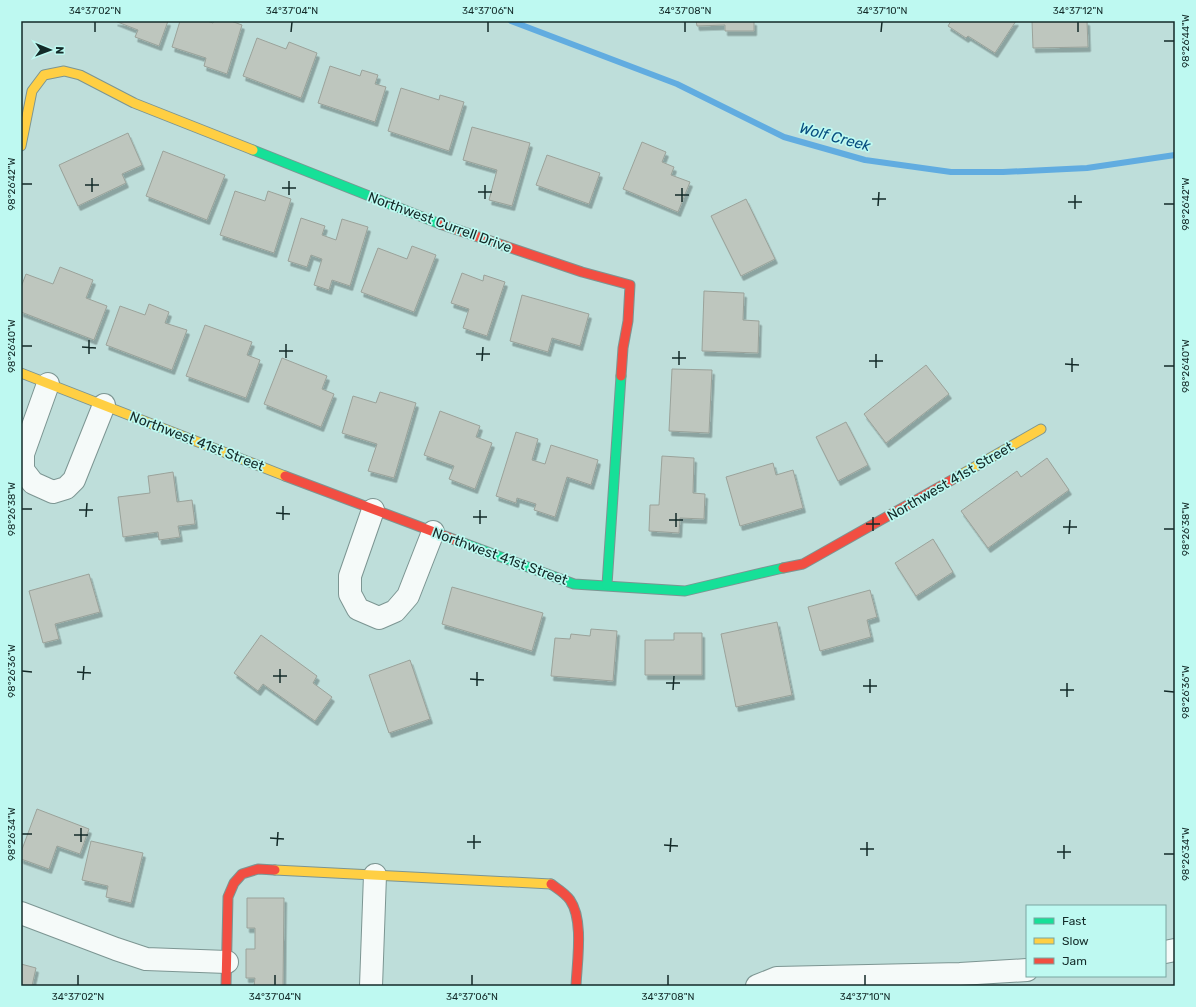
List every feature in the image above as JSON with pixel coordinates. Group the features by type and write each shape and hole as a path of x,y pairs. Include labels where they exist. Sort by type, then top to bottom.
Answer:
{"street":[{"name":"Northwest Currell Drive","path":"21,146 32,91 44,75 64,71 80,75 134,103 427,220 582,272 630,285 628,321 623,348 607,586"},
{"name":"Northwest 41st Street","path":"21,373 373,510 574,584 685,591 803,564 1041,429"},
{"path":"48,384 23,454 23,470 33,483 53,492 66,488 74,480 104,405"},
{"path":"373,510 350,576 350,594 358,609 379,618 395,611 408,596 433,532"},
{"path":"226,986 228,897 234,883 242,874 258,869 550,884 563,893 572,903 577,920 576,986"},
{"path":"371,986 374,875"},
{"path":"21,913 116,950 146,959 227,962"},
{"path":"757,986 777,978 960,974 1026,970"}],"building":[{"path":"115,21 168,21 159,46 135,37 138,30"},
{"path":"180,21 207,21 213,23 214,21 231,21 242,25 227,74 204,66 206,58 172,47"},
{"path":"696,21 754,21 754,31 725,31 725,25 697,26"},
{"path":"951,21 1016,21 995,53 968,36 966,38 948,26"},
{"path":"1032,21 1087,21 1088,47 1033,48"},
{"path":"257,38 286,49 289,42 317,53 301,98 243,76"},
{"path":"330,66 360,76 362,70 378,75 375,84 386,87 375,122 318,103"},
{"path":"401,88 439,100 440,95 464,102 449,151 388,131"},
{"path":"472,127 530,143 512,206 489,200 497,170 463,160"},
{"path":"128,133 142,165 122,174 126,183 78,206 59,165"},
{"path":"642,142 666,152 662,162 674,167 671,175 690,182 678,212 623,189"},
{"path":"163,151 225,175 207,220 146,196"},
{"path":"547,155 600,173 589,204 536,185"},
{"path":"235,191 265,201 268,191 291,199 274,253 220,235"},
{"path":"746,199 775,259 741,276 711,216"},
{"path":"301,218 325,226 322,235 336,240 342,219 368,227 350,286 332,280 329,290 314,285 322,259 311,255 307,267 288,261"},
{"path":"412,246 436,255 414,312 361,292 378,248 407,259"},
{"path":"60,267 93,280 86,298 107,306 94,340 21,312 21,287 26,274 53,284"},
{"path":"462,273 483,281 484,275 505,282 487,336 463,328 469,309 451,303"},
{"path":"704,291 744,293 743,320 759,321 758,353 702,351"},
{"path":"522,295 589,314 580,346 552,338 548,352 510,341"},
{"path":"149,304 169,312 165,323 187,330 172,370 106,345 120,306 145,315"},
{"path":"205,325 252,342 247,355 260,360 246,398 186,376"},
{"path":"282,358 327,376 322,389 334,394 321,427 264,404"},
{"path":"926,365 949,394 886,443 864,414"},
{"path":"672,369 712,370 709,433 669,431"},
{"path":"380,392 416,403 394,478 368,471 377,444 342,433 353,396 376,403"},
{"path":"440,411 480,426 476,437 492,443 475,489 449,479 454,466 424,455"},
{"path":"846,422 868,465 838,481 816,437"},
{"path":"516,432 538,439 532,460 545,464 551,445 598,460 591,485 567,477 555,517 534,510 536,504 517,498 516,503 496,496"},
{"path":"662,456 694,458 693,493 705,494 704,519 680,518 679,533 649,531 650,505 659,505"},
{"path":"1047,458 1069,490 988,548 961,511 1017,471 1021,477"},
{"path":"773,463 776,475 793,470 803,508 740,526 726,477"},
{"path":"173,472 177,502 192,500 195,524 178,526 180,537 159,540 158,532 123,537 118,497 150,493 148,476"},
{"path":"933,539 953,572 916,596 895,563"},
{"path":"89,574 100,612 55,624 59,639 43,643 29,591"},
{"path":"452,587 543,613 532,651 442,624"},
{"path":"870,590 877,617 867,620 871,637 820,651 808,607"},
{"path":"777,622 792,695 736,707 721,634"},
{"path":"591,629 617,631 613,681 551,676 555,638 570,639 571,634 590,636"},
{"path":"674,633 702,633 702,675 645,675 645,640 674,640"},
{"path":"261,635 317,676 313,683 332,697 315,721 263,684 258,691 234,673"},
{"path":"410,660 430,719 389,733 369,675"},
{"path":"37,809 89,829 80,854 57,846 49,869 21,859 21,852"},
{"path":"91,841 143,853 131,903 106,897 108,886 82,880"},
{"path":"247,898 284,898 283,986 254,986 255,978 246,978 246,949 255,949 255,928 247,928"},
{"path":"21,964 36,968 32,986 21,986"}],"waterway":[{"name":"Wolf Creek","path":"511,21 677,84 784,137 865,160 951,172 1003,172 1087,168 1175,155"}],"traffic: fast":[{"path":"253,150 440,224"},
{"path":"607,585 621,376"},
{"path":"458,541 574,584 685,591 783,568"}],"traffic: slow":[{"path":"21,146 32,91 44,75 64,71 80,75 134,103 253,150"},
{"path":"21,373 285,476"},
{"path":"957,477 1041,429"},
{"path":"275,870 551,884"}],"traffic: jam":[{"path":"440,224 582,272 630,285 628,321 623,348 621,376"},
{"path":"285,476 458,541"},
{"path":"783,568 803,564 957,477"},
{"path":"226,986 228,897 234,883 242,874 258,869 275,870"},
{"path":"551,884 564,893 570,900 577,918 579,942 576,986"}]}
